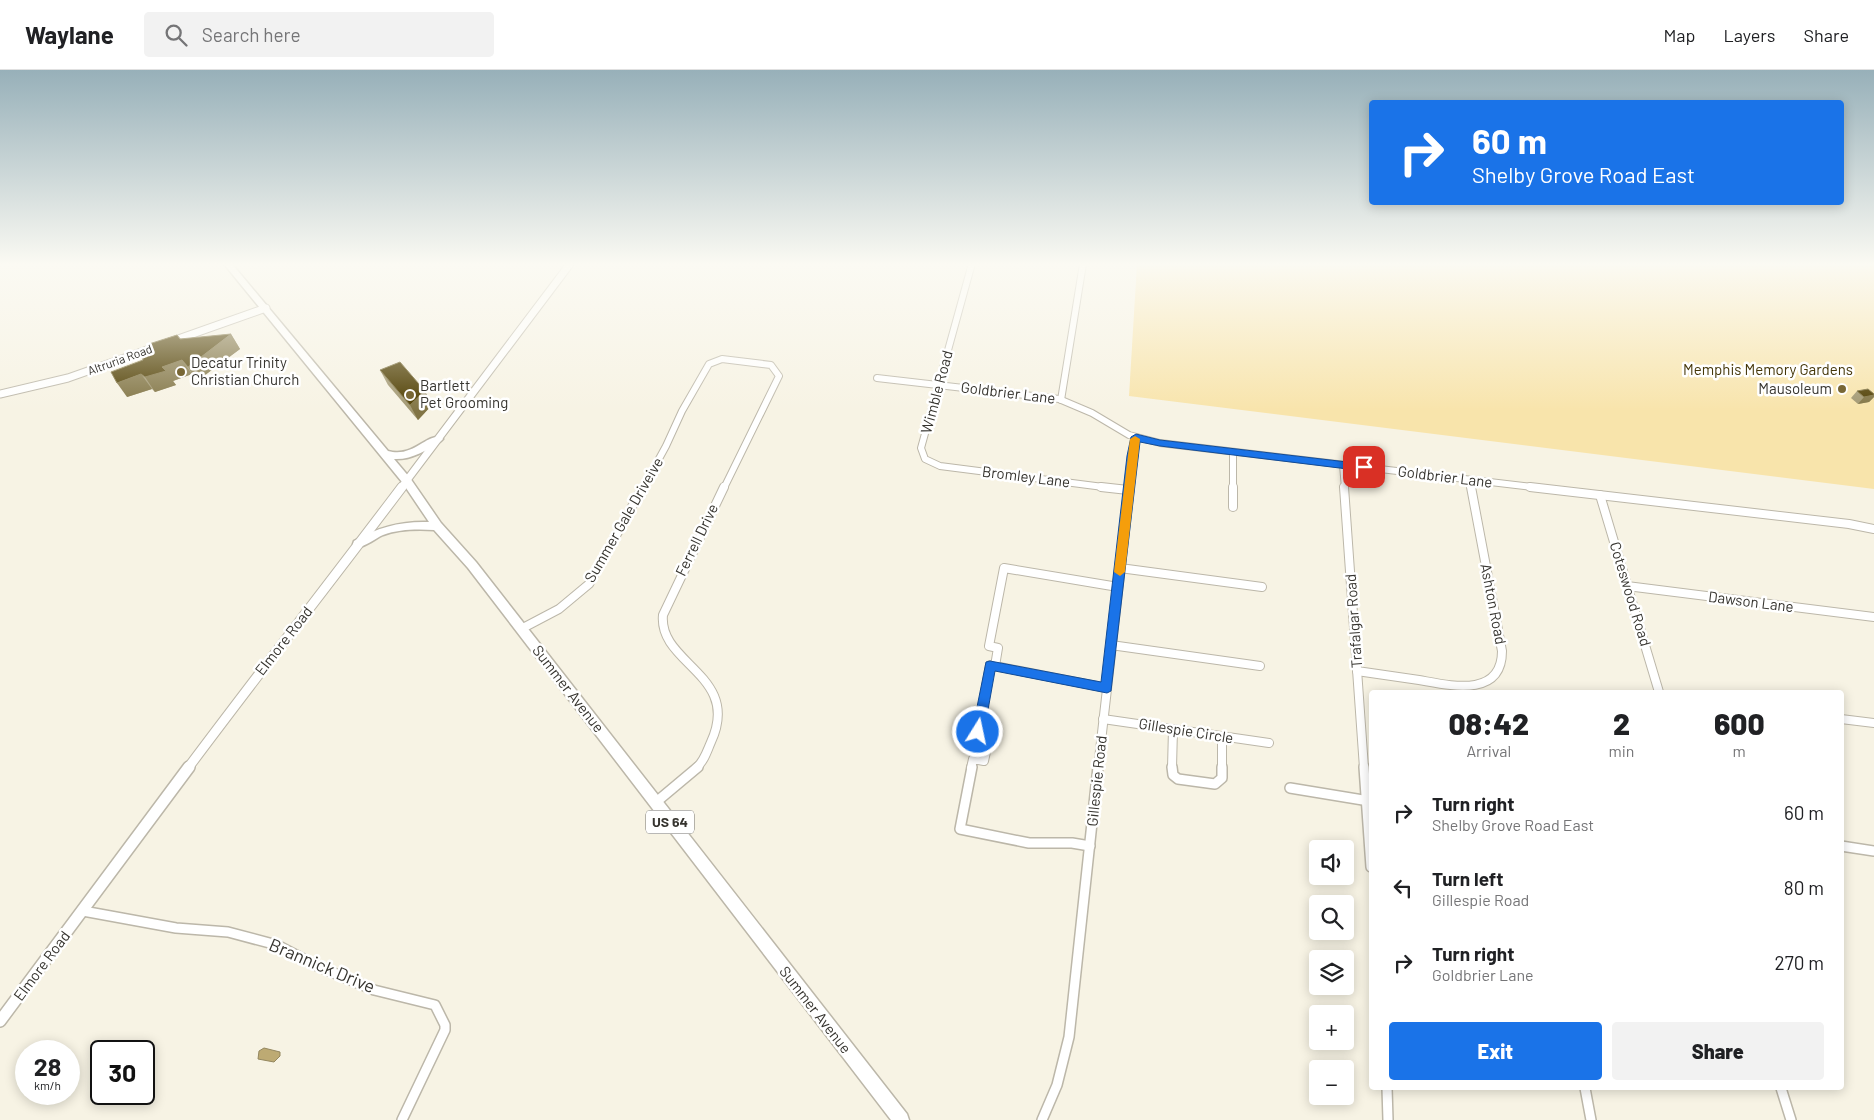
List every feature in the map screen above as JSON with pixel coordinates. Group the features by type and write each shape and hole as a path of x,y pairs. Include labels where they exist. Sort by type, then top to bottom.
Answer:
{"main road":[{"name":"Summer Avenue","path":"270,313 406,480 437,526 472,565 901,1120"},
{"path":"384,453 395,456 412,454 438,439"},
{"path":"358,544 379,531 395,526 437,526"}],"street":[{"name":"Altruria Road","path":"0,394 68,378 252,313"},
{"name":"Elmore Road","path":"0,1021 276,650 533,313"},
{"name":"Wimble Road","path":"925,459 921,448 958,313"},
{"path":"1061,400 1075,313"},
{"name":"Ferrell Drive","path":"655,803 701,764 714,736 719,710 717,699 707,684 666,637 662,625 666,606 779,376 771,365 722,360 709,364 682,411"},
{"name":"Goldbrier Lane","path":"877,378 1061,400 1092,413 1136,437 1160,443 1849,524 1874,529"},
{"name":"Summer Gale Driveive","path":"521,629 559,609 589,584 666,446 682,411"},
{"name":"Gillespie Road","path":"1042,1120 1060,1079 1067,1055 1128,490 1136,437"},
{"path":"1233,452 1233,506"},
{"path":"916,464 925,459"},
{"name":"Bromley Lane","path":"925,459 940,466 1128,490"},
{"name":"Trafalgar Road","path":"1343,465 1369,801"},
{"name":"Ashton Road","path":"1358,671 1464,687 1489,680 1500,668 1502,651 1470,480"},
{"name":"Coteswood Road","path":"1600,495 1659,690"},
{"path":"995,666 998,648 988,646 1004,568 1118,587"},
{"path":"1120,568 1262,587"},
{"name":"Dawson Lane","path":"1627,586 1874,617"},
{"path":"1112,645 1260,666"},
{"path":"1090,846 1072,843 1029,843 960,829 973,759 984,761 990,734 978,732 990,665 1107,688"},
{"name":"Gillespie Circle","path":"1103,718 1269,743"},
{"path":"1844,719 1874,723"},
{"path":"1173,728 1172,769 1173,775 1178,779 1215,784 1219,782 1222,778 1222,736"},
{"path":"1290,788 1369,801"},
{"path":"1844,846 1874,851"},
{"name":"Brannick Drive","path":"83,911 176,928 228,932 261,940 277,945 315,965 374,990 435,1005 446,1025 446,1030 402,1120"},
{"path":"1387,1090 1388,1120"},
{"path":"1585,1090 1591,1120"},
{"path":"1782,1090 1791,1120"}],"green space":[{"name":"Memphis Memory Gardens","path":"1134,313 1874,313 1874,489 1129,396"}],"shaded area":[{"path":"264,1048 280,1052 280,1056 274,1062 258,1059 259,1051"}],"building":[{"path":"231,334 188,367 182,360 162,367 166,371 145,377 141,374 117,383 111,372 143,360 142,356 152,352 149,344 177,335 180,339"},
{"path":"400,362 425,391 410,405 380,370"},
{"path":"1868,389 1874,395 1864,397 1857,391"}],"slow traffic":[{"path":"1120,572 1135,439"}],"place":[{"name":"Decatur Trinity Christian Church","path":"181,372"},
{"name":"Mausoleum","path":"1842,389"},
{"name":"Bartlett Pet Grooming","path":"410,395"}],"route":[{"path":"978,732 990,665 1054,676 1107,688 1132,456 1136,437 1160,443 1364,467"}]}
